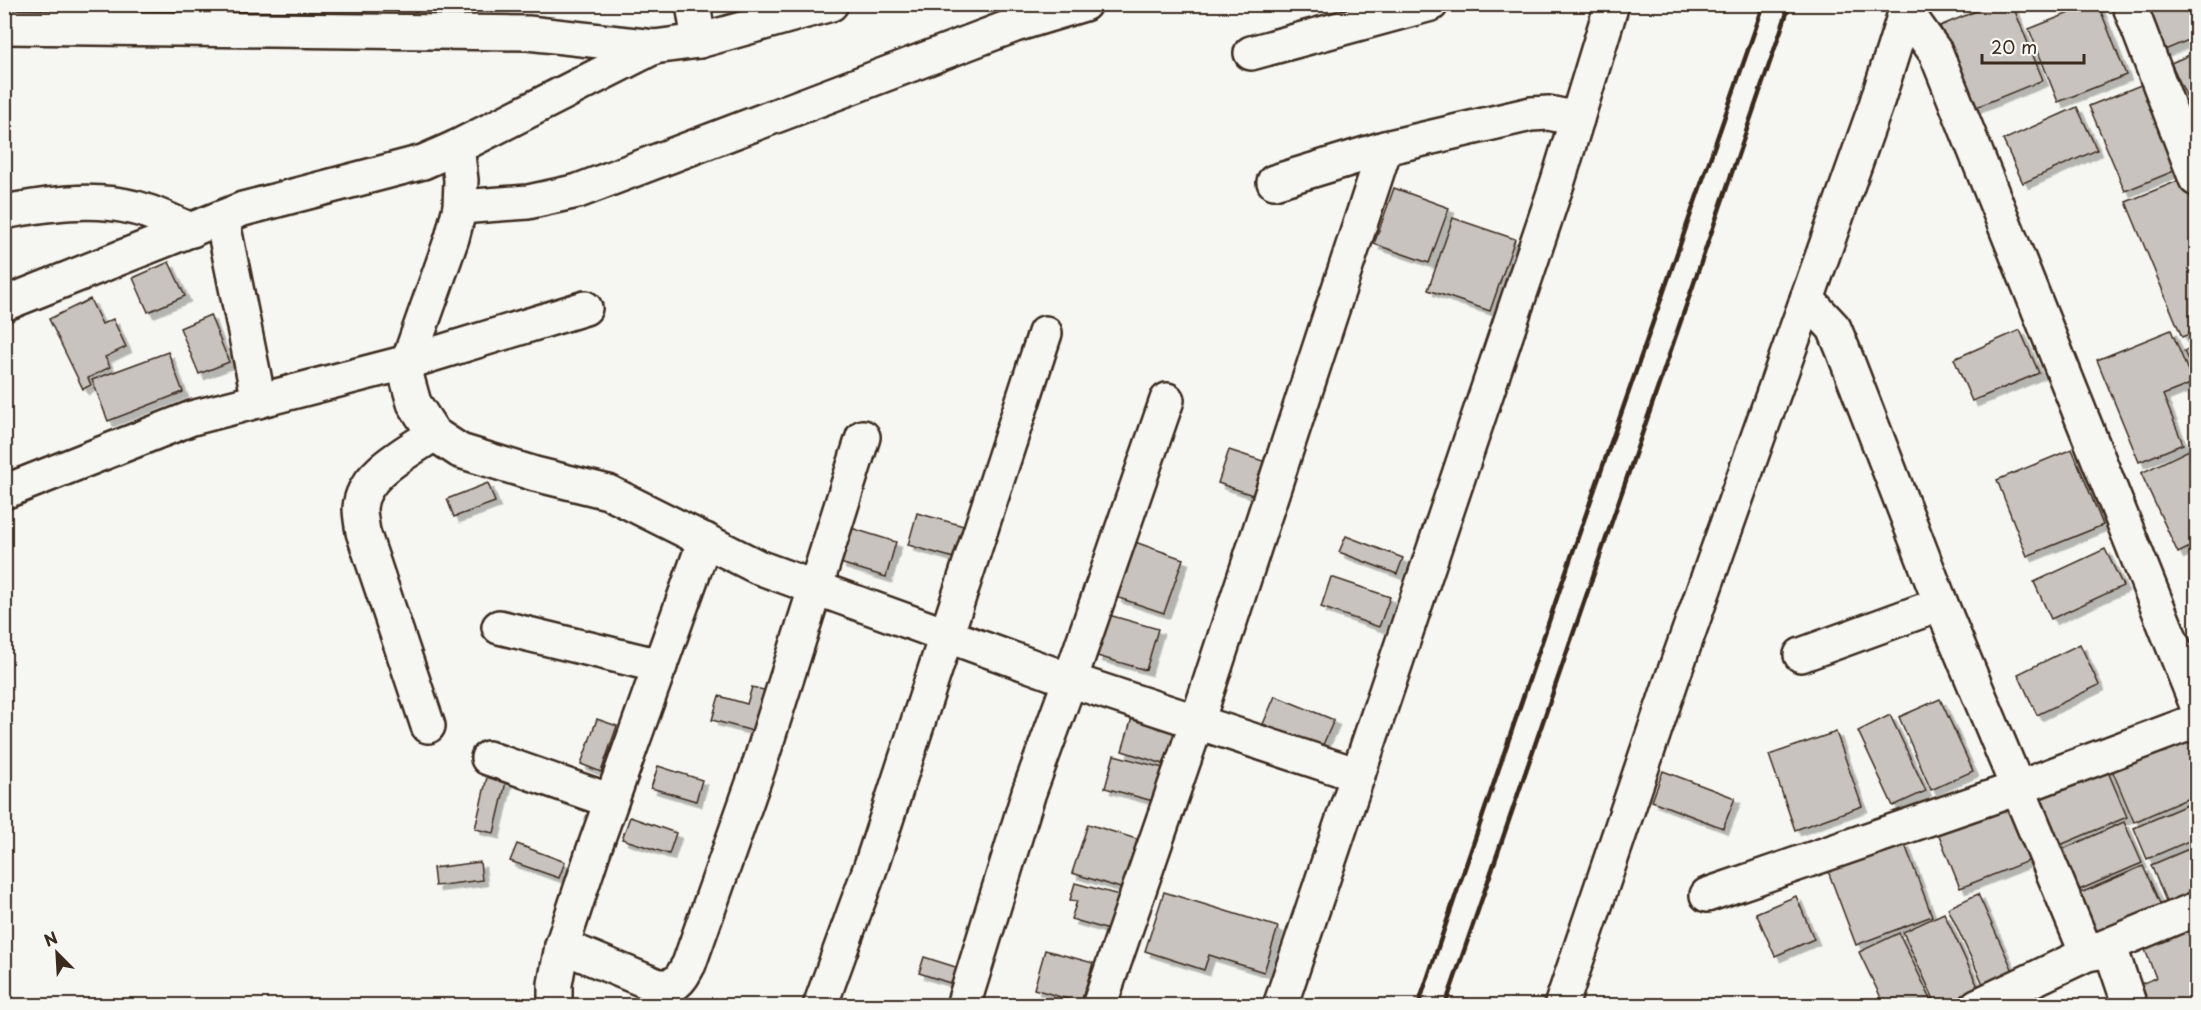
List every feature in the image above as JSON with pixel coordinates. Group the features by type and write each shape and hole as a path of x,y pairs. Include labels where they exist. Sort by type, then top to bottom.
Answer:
{"street":[{"path":"693,4 699,41"},
{"path":"4,304 222,218 276,200 423,162 654,47 699,41 831,4"},
{"path":"460,207 528,202 578,190 1015,25 1084,4"},
{"path":"1251,53 1431,4"},
{"path":"1280,1005 1558,181 1612,4"},
{"path":"2129,4 2196,178"},
{"path":"1561,1005 1679,657 1875,108 1907,8"},
{"path":"1907,8 1936,53 2196,703"},
{"path":"4,27 528,19 654,47"},
{"path":"1274,182 1384,148 1531,114 1549,113 1577,118"},
{"path":"457,147 461,180 460,207 452,238 408,362 407,378 414,403 434,434 460,451 535,474 608,492 758,567 1070,680 1358,775"},
{"path":"1099,1005 1197,722 1384,148"},
{"path":"4,212 42,205 93,202 135,208 192,230"},
{"path":"222,218 259,401"},
{"path":"1807,299 1834,328 1941,604 2087,954"},
{"path":"4,492 192,418 408,362 585,308"},
{"path":"820,1005 871,866 1045,333"},
{"path":"963,1005 1029,792 1167,400"},
{"path":"428,726 363,532 360,508 365,490 374,477 434,434"},
{"path":"562,946 658,986 670,987 680,980 689,964 758,769 863,437"},
{"path":"555,1005 555,984 562,946 611,801 705,540"},
{"path":"1801,655 1941,604"},
{"path":"499,627 660,666"},
{"path":"1707,895 2018,788 2196,721"},
{"path":"488,758 611,801"},
{"path":"1977,1005 2087,954 2196,909"},
{"path":"2087,954 2112,950 2130,1005"}],"building":[{"path":"1993,4 2012,4 2043,80 1974,108 1940,26"},
{"path":"2092,4 2098,4 2126,75 2058,102 2029,29"},
{"path":"2140,4 2196,4 2196,37 2160,52"},
{"path":"2196,52 2196,101 2190,104 2171,63"},
{"path":"2163,76 2196,162 2125,191 2089,106"},
{"path":"2196,105 2196,139 2184,111"},
{"path":"2077,107 2097,150 2023,183 2003,140"},
{"path":"2185,178 2196,206 2196,331 2182,337 2126,202"},
{"path":"1394,188 1449,208 1429,263 1374,244"},
{"path":"1453,218 1515,239 1490,311 1428,290"},
{"path":"169,262 185,296 148,312 133,278"},
{"path":"90,299 102,324 113,319 126,347 105,357 110,367 88,378 91,385 83,389 49,319"},
{"path":"210,315 229,362 199,374 180,328"},
{"path":"2020,330 2039,373 1972,401 1954,359"},
{"path":"2171,330 2193,383 2163,395 2183,444 2139,462 2097,360"},
{"path":"2196,345 2196,378 2184,351"},
{"path":"168,352 183,392 108,421 92,380"},
{"path":"2072,449 2103,525 2027,556 1997,480"},
{"path":"1229,450 1275,465 1264,499 1218,483"},
{"path":"2189,450 2196,467 2196,544 2178,553 2141,473"},
{"path":"488,483 495,502 454,517 447,499"},
{"path":"917,513 971,528 961,560 908,545"},
{"path":"851,528 896,542 886,577 840,563"},
{"path":"1346,536 1403,558 1397,574 1339,552"},
{"path":"1135,542 1183,559 1164,613 1116,597"},
{"path":"2105,549 2123,586 2051,619 2034,582"},
{"path":"1331,577 1390,597 1379,627 1321,607"},
{"path":"1109,615 1158,629 1146,670 1097,656"},
{"path":"2080,644 2099,685 2037,715 2018,674"},
{"path":"752,687 775,693 764,734 712,720 719,696 747,704"},
{"path":"1275,696 1334,720 1321,749 1263,724"},
{"path":"1940,699 1973,771 1931,790 1899,717"},
{"path":"1134,711 1179,725 1167,765 1122,751"},
{"path":"1890,715 1926,791 1893,806 1858,731"},
{"path":"597,719 617,726 601,772 581,764"},
{"path":"1836,732 1862,806 1795,830 1769,755"},
{"path":"2189,738 2196,755 2196,795 2134,822 2112,770"},
{"path":"1114,755 1163,768 1153,801 1105,788"},
{"path":"658,766 702,780 696,801 651,788"},
{"path":"2106,767 2127,817 2053,848 2032,797"},
{"path":"1663,771 1735,798 1723,828 1652,801"},
{"path":"487,777 506,782 494,833 475,829"},
{"path":"2018,792 2043,855 1960,888 1935,825"},
{"path":"2196,801 2196,838 2147,859 2134,828"},
{"path":"630,817 676,833 669,854 622,839"},
{"path":"2124,822 2142,863 2072,893 2054,853"},
{"path":"1088,824 1143,841 1127,890 1072,873"},
{"path":"1904,842 1932,916 1856,945 1828,871"},
{"path":"517,844 565,862 559,878 510,861"},
{"path":"2196,846 2196,897 2169,908 2151,865"},
{"path":"480,862 482,880 435,886 433,868"},
{"path":"2143,866 2163,910 2094,941 2074,896"},
{"path":"1075,883 1119,895 1109,930 1071,919 1077,901 1070,900"},
{"path":"1164,892 1278,927 1264,972 1209,955 1204,970 1145,951"},
{"path":"1978,894 2014,973 1984,986 1948,908"},
{"path":"1796,896 1814,939 1775,956 1756,913"},
{"path":"1944,913 1979,989 1943,1006 1937,1006 1903,932"},
{"path":"2196,917 2196,1006 2150,1006 2141,984 2156,978 2141,939"},
{"path":"1899,933 1934,1006 1885,1006 1859,952"},
{"path":"1045,950 1093,963 1081,1003 1034,989"},
{"path":"924,957 965,970 959,986 919,973"},
{"path":"2041,990 2049,1006 2009,1006"}],"railway":[{"path":"1418,1006 1562,583 1764,4"},
{"path":"1445,1006 1790,4"}]}
